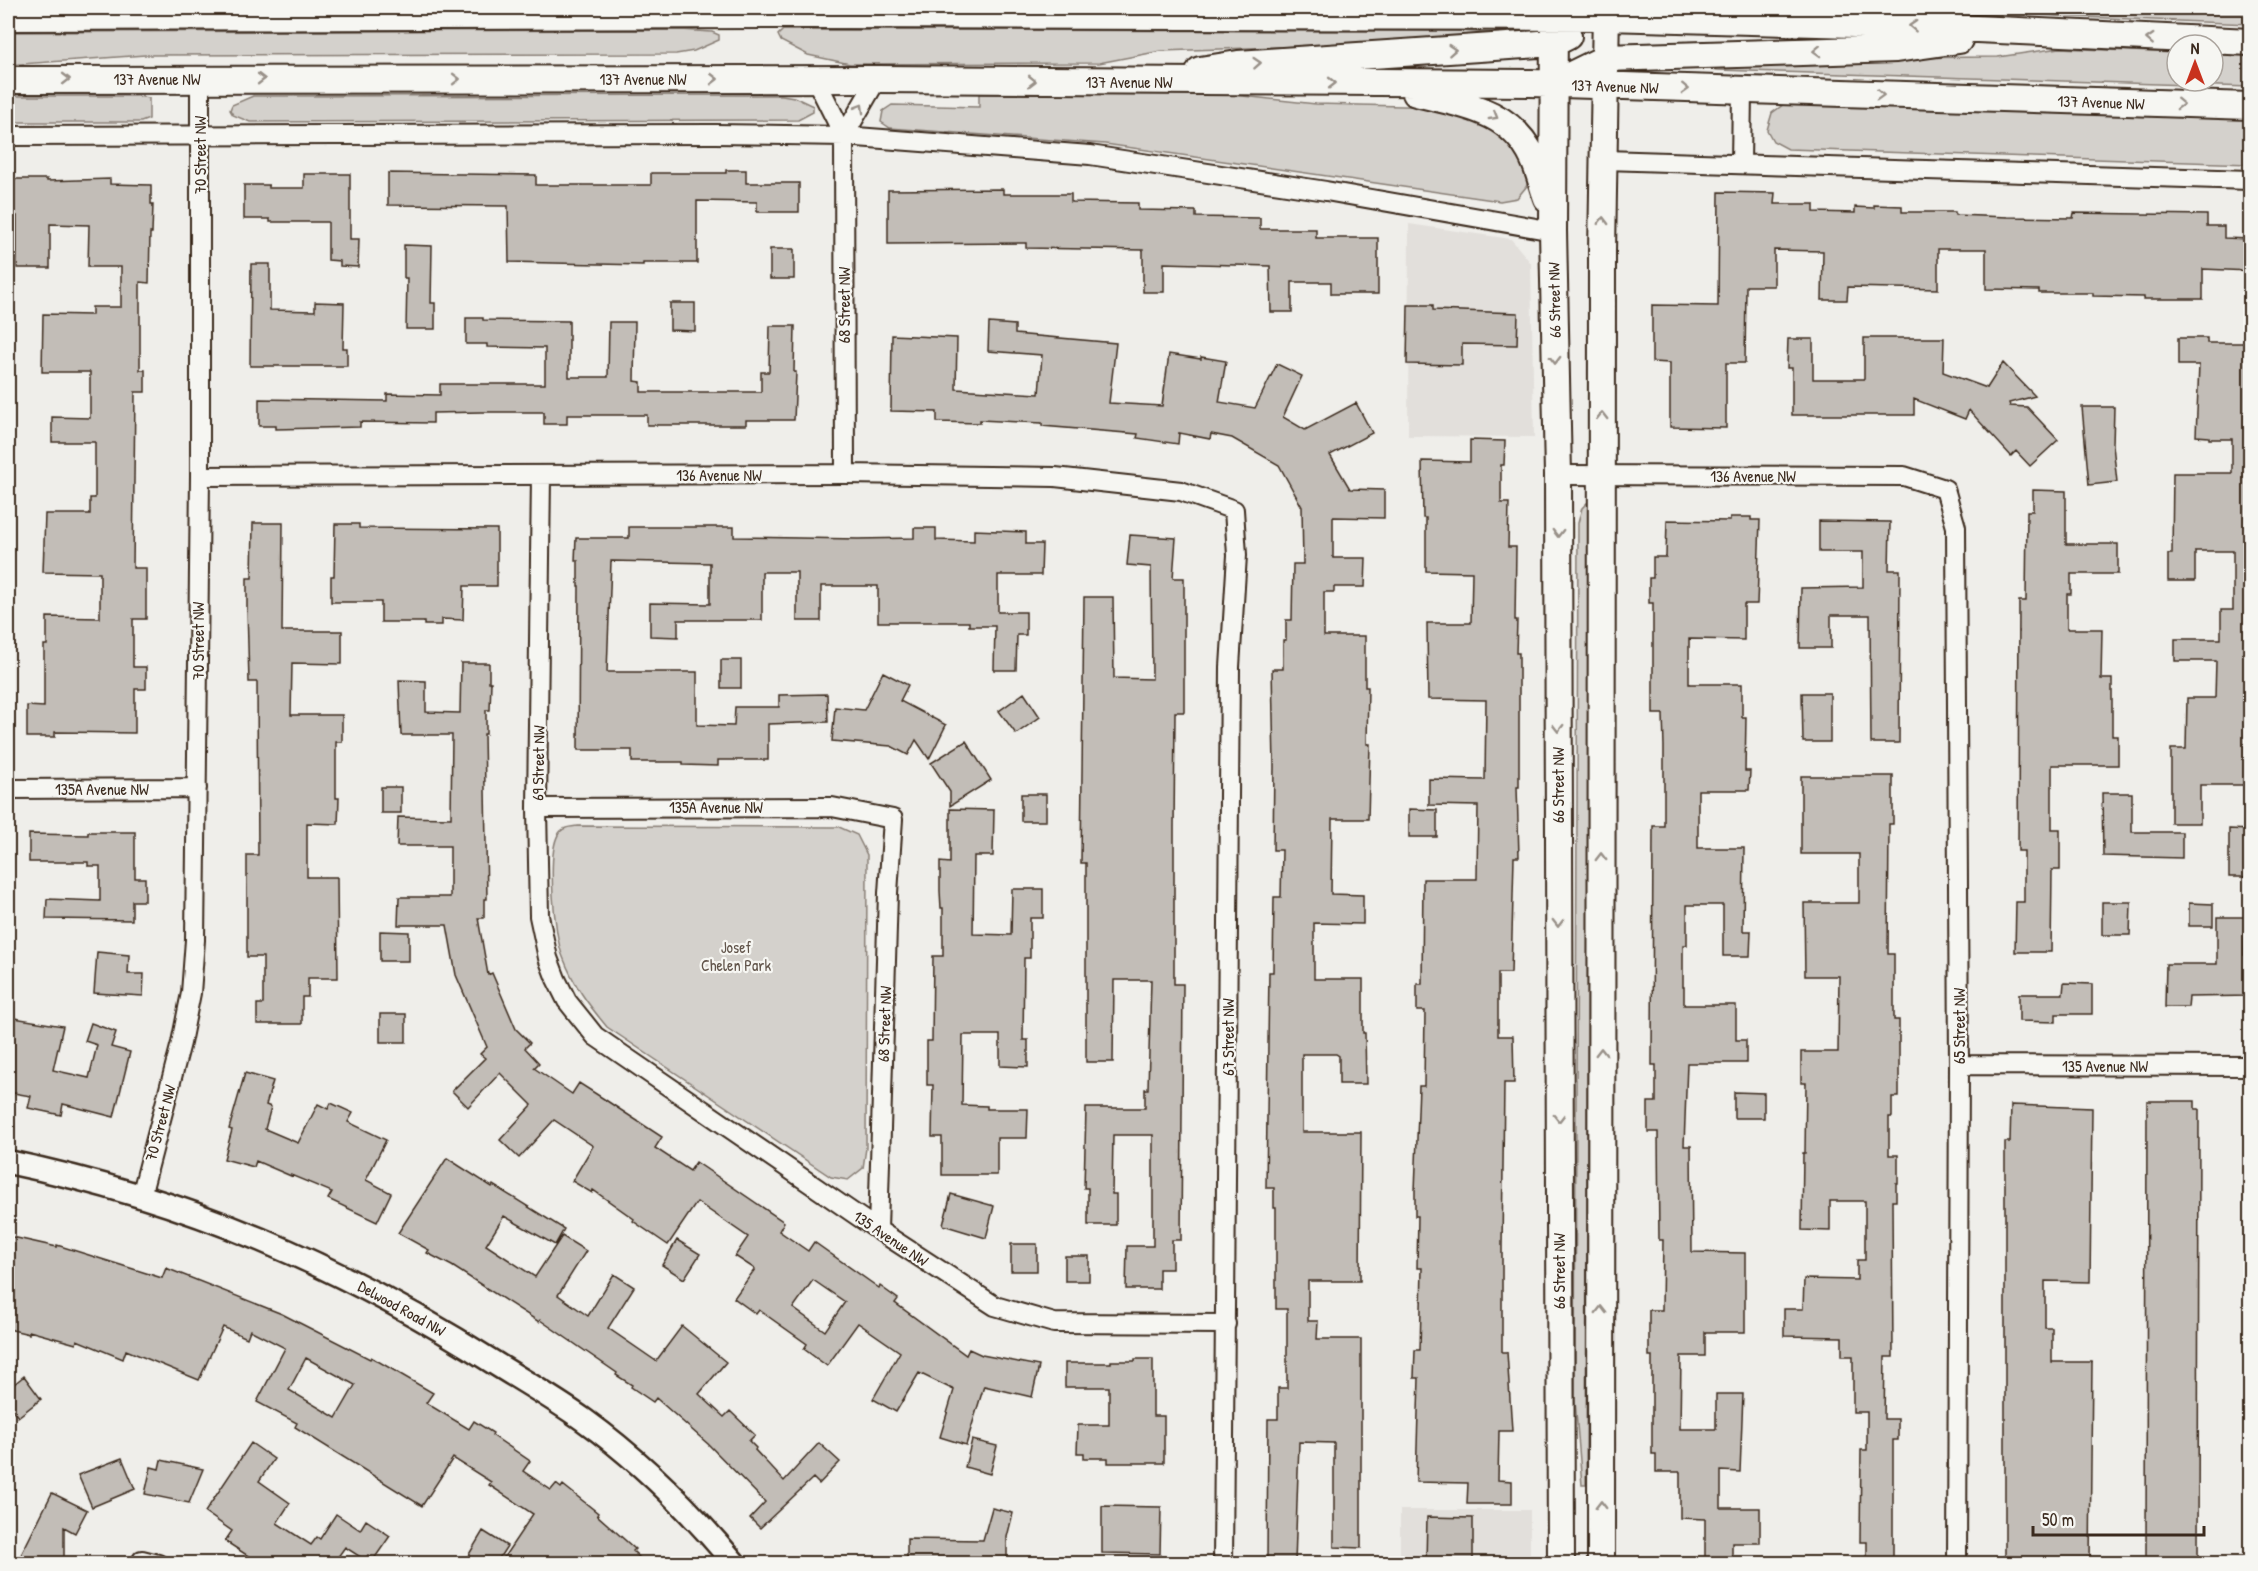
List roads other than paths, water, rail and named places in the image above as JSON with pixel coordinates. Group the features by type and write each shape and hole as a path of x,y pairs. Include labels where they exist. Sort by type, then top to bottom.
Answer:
{"main road":[{"path":"1778,8 1830,23"},
{"path":"8,17 193,12 332,17 1380,11 1606,12 2250,42"},
{"path":"1116,82 1238,64 1554,43 1606,12"},
{"path":"1601,1563 1602,475 1606,12"},
{"name":"66 Street NW","path":"1554,13 1553,224 1558,475 1561,1563"},
{"path":"1554,84 1606,58 1896,49 2022,32"},
{"name":"137 Avenue NW","path":"8,80 877,79 1554,84 2250,106"},
{"path":"1377,83 1485,110 1511,126 1519,134 1533,158 1553,224"}],"street":[{"path":"305,8 332,17"},
{"path":"844,136 877,79"},
{"name":"70 Street NW","path":"141,1196 181,1043 191,993 195,940 200,476 200,80"},
{"name":"68 Street NW","path":"816,80 844,136 845,474"},
{"path":"1742,91 1742,164"},
{"path":"8,136 726,134 844,136 1090,155 1553,224"},
{"path":"1605,160 2250,180"},
{"name":"136 Avenue NW","path":"200,476 845,474 1055,477 1181,491 1234,510"},
{"name":"69 Street NW","path":"541,475 537,808 538,894 542,938 556,979 567,1001 595,1036"},
{"name":"136 Avenue NW","path":"1558,475 1904,476 1945,489"},
{"name":"65 Street NW","path":"1945,489 1956,527 1959,1065 1957,1563"},
{"name":"67 Street NW","path":"1223,1563 1230,667 1237,555 1234,510"},
{"name":"135A Avenue NW","path":"8,789 197,788"},
{"name":"135A Avenue NW","path":"537,808 832,807 893,819"},
{"name":"68 Street NW","path":"878,1230 888,892 893,819"},
{"name":"135 Avenue NW","path":"595,1036 878,1230 995,1306 1054,1323 1226,1324"},
{"name":"135 Avenue NW","path":"1959,1065 2250,1066"},
{"name":"Delwood Road NW","path":"8,1162 94,1182 141,1196 268,1241 390,1300 449,1334 582,1419 618,1446 682,1504 735,1563"},
{"path":"142,1563 142,1560 158,1563"}],"park label":[{"name":"Josef Chelen Park","path":"736,956"}]}
